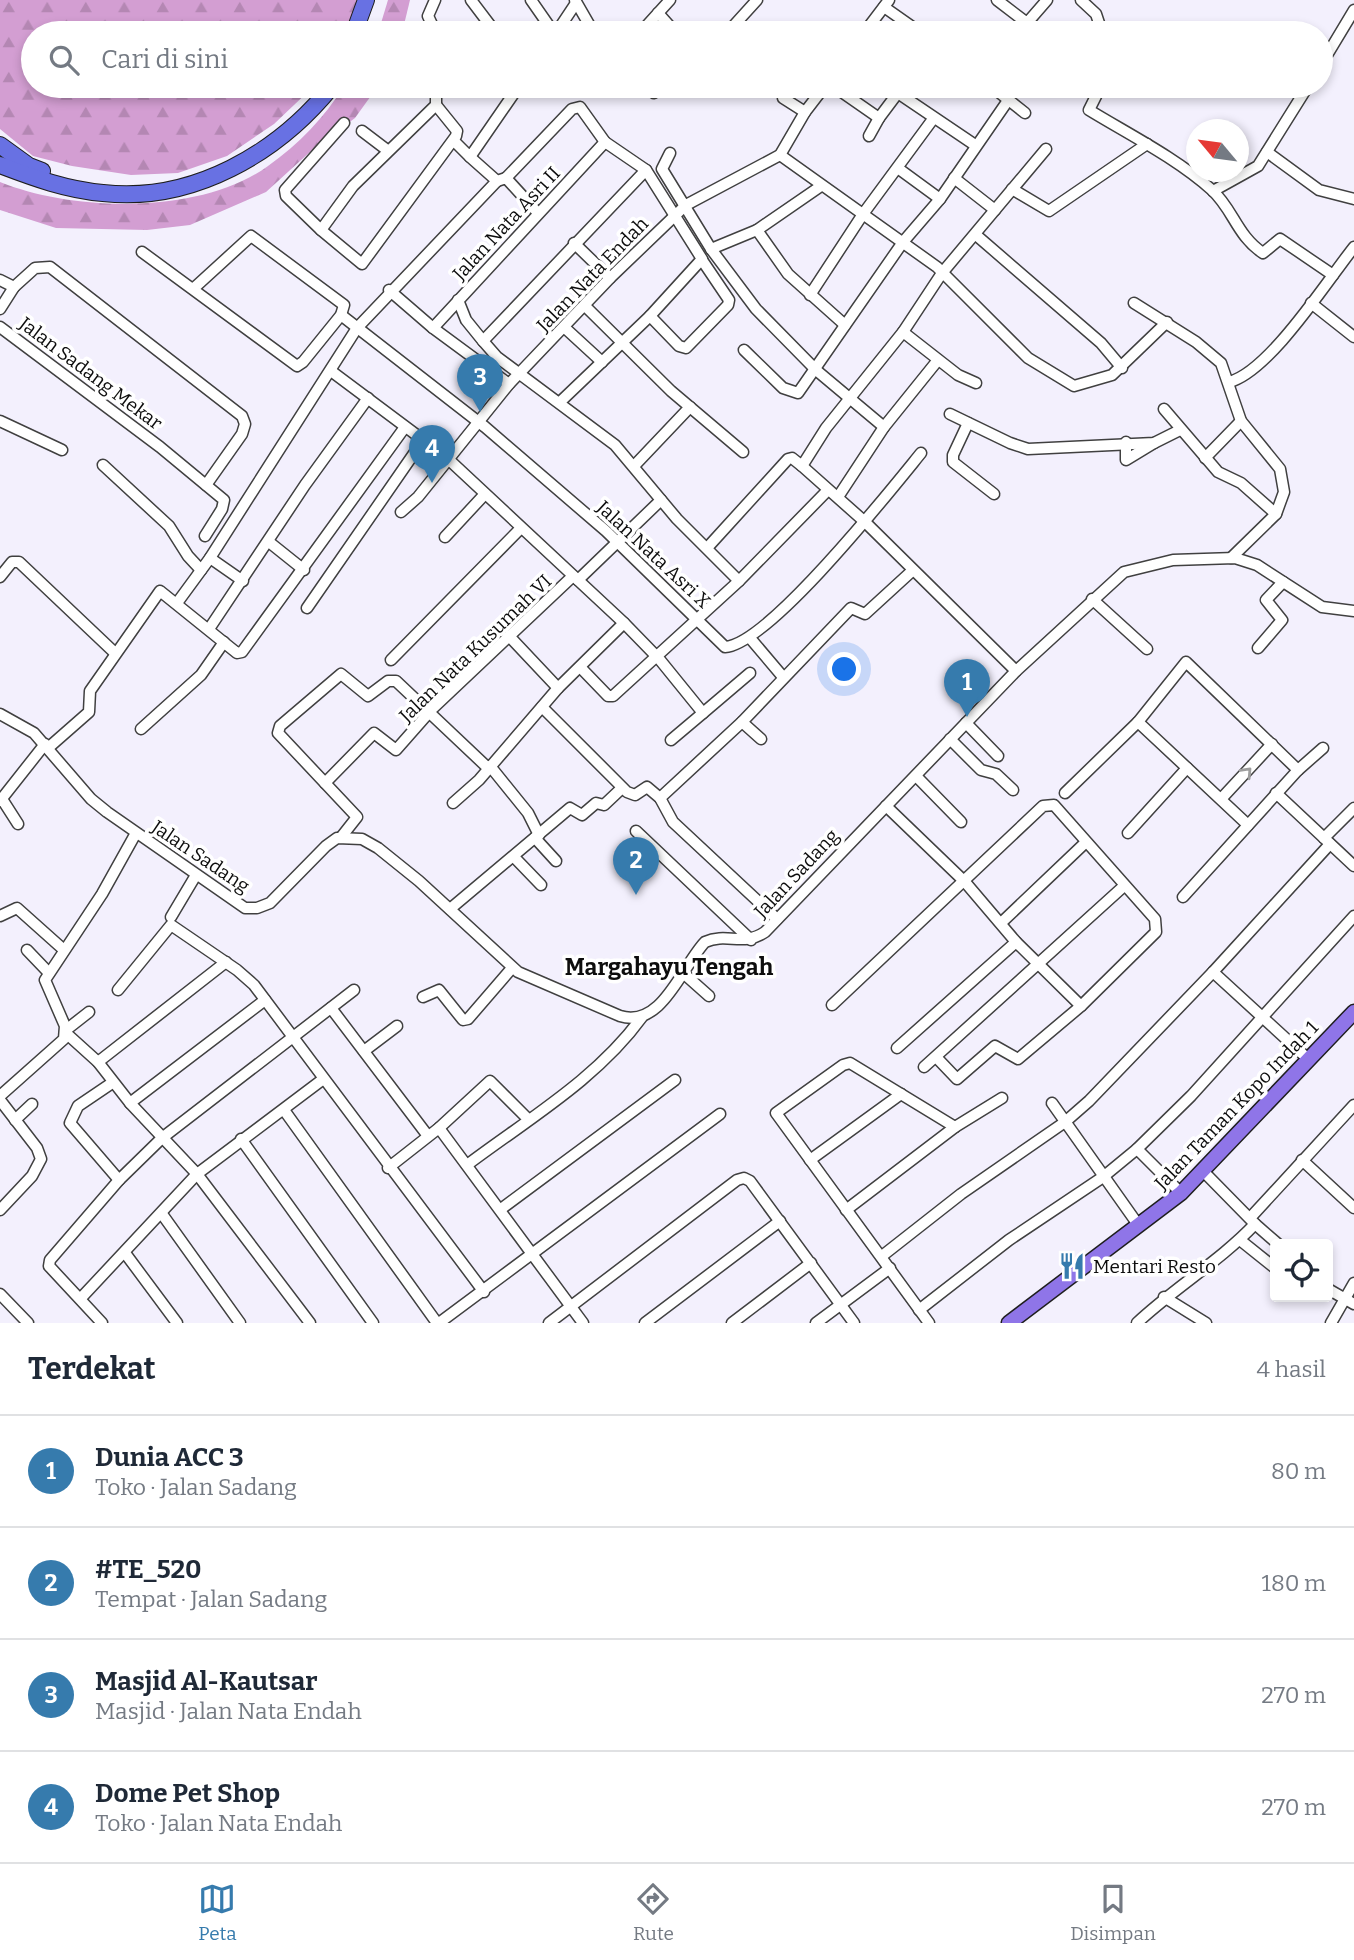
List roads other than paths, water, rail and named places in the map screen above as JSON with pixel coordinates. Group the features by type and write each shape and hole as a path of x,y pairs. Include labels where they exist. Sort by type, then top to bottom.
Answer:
{"highway":[{"path":"358,21 366,0"},
{"path":"365,21 373,0"},
{"path":"0,145 29,166 60,177 117,187 154,185 194,176 242,156 283,128 312,98"},
{"path":"0,165 36,178 104,194 167,190 210,177 256,156 313,109 322,98"}],"main road":[{"name":"Jalan Taman Kopo Indah 1","path":"1009,1323 1181,1193 1307,1058 1354,1012"}],"street":[{"path":"430,21 428,16 435,0"},
{"path":"471,0 487,21"},
{"path":"531,0 546,21"},
{"path":"651,21 670,0"},
{"path":"738,21 757,0"},
{"path":"997,0 1024,21"},
{"path":"1029,21 1047,0"},
{"path":"1081,0 1099,21"},
{"path":"565,21 580,3 588,21"},
{"path":"873,21 886,3 907,21"},
{"path":"1333,45 1354,10"},
{"path":"658,13 665,21"},
{"path":"344,123 285,190 286,195 321,230 356,262 364,263 454,141 457,131 436,105 436,98"},
{"path":"470,158 511,98"},
{"path":"783,98 805,112"},
{"path":"816,98 780,155 903,242 942,274 1028,358 1061,380 1074,386 1112,376 1167,322"},
{"path":"850,98 879,118"},
{"path":"869,136 894,98"},
{"path":"909,98 933,119 975,145"},
{"path":"1095,98 1089,110 1147,144 1213,191 1244,239 1263,253 1280,239 1333,275"},
{"path":"1213,191 1251,172 1267,152 1301,98"},
{"path":"744,350 791,393 798,393 903,242 940,199 1009,99 1025,113"},
{"path":"321,230 353,186 436,105"},
{"path":"177,603 210,558 357,328 389,290 576,107 583,108 605,142 646,170 756,309 816,370 884,427"},
{"path":"810,295 863,214 899,169 933,119"},
{"path":"362,131 387,150"},
{"path":"454,141 470,158 501,180 538,214"},
{"name":"Jalan Nata Asri II","path":"433,328 605,142"},
{"path":"1012,189 1049,211 1147,144"},
{"path":"802,466 849,397 903,332 942,274 1046,149"},
{"path":"1267,152 1319,190 1354,199"},
{"path":"650,316 679,346 687,348 728,305 729,300 702,260 662,169 670,153"},
{"name":"Jalan Nata Endah","path":"401,512 418,497 446,457 519,373 680,210 780,155"},
{"path":"899,169 940,199"},
{"path":"483,341 646,170"},
{"path":"954,178 995,210"},
{"path":"711,249 757,230 821,186"},
{"path":"757,230 772,255 810,295 845,325"},
{"path":"976,235 1101,343 1122,368"},
{"name":"Jalan Nata Asri X","path":"193,289 251,236 342,301 341,315 478,421 618,543 697,617 723,646 750,638"},
{"path":"574,243 610,278"},
{"path":"1229,382 1255,368 1311,303 1354,247"},
{"path":"142,252 297,366 341,315"},
{"path":"559,401 650,316 702,260"},
{"path":"0,309 14,287 35,268 50,267 242,416 245,424 242,434 206,485 225,504 205,536"},
{"path":"0,280 14,287"},
{"path":"389,290 433,328 509,384"},
{"path":"458,300 466,320 497,357 559,401 615,446 661,500 739,580"},
{"path":"1134,303 1167,322 1221,363 1241,421 1280,469 1283,499 1276,514 1231,558"},
{"path":"1311,303 1354,337"},
{"path":"585,306 690,407 743,452"},
{"name":"Jalan Sadang Mekar","path":"0,327 160,447 206,485"},
{"path":"565,328 602,362"},
{"path":"903,332 965,380 976,383"},
{"path":"838,497 884,427 939,360"},
{"path":"331,371 446,457 624,623 655,655 703,713"},
{"path":"209,629 305,485 368,398"},
{"path":"634,466 690,407"},
{"path":"1164,410 1218,472 1241,483 1276,514"},
{"path":"950,414 1028,449 1126,442 1154,443"},
{"path":"1205,458 1241,421"},
{"path":"968,423 953,455 953,462 994,494"},
{"path":"2,426 62,450"},
{"path":"18,824 1,800 46,746 89,712 89,692 159,592 177,603 237,653 242,652 304,570 405,427"},
{"path":"1126,442 1126,460 1180,430"},
{"path":"307,608 384,492 424,439"},
{"path":"783,677 750,638 815,577 865,522 921,453"},
{"path":"707,548 788,459 802,466 865,522 1016,671"},
{"path":"103,465 169,526 188,556 201,570"},
{"path":"580,667 611,696 739,580 828,491"},
{"path":"445,537 485,495"},
{"name":"Jalan Nata Kusumah VI","path":"325,783 374,733 394,751 430,712 509,636 618,543 661,500"},
{"path":"391,660 521,528"},
{"path":"269,542 304,570"},
{"path":"210,558 243,581"},
{"name":"Jalan Sadang","path":"467,1165 595,1071 622,1045 642,1017 658,1007 696,951 709,940 751,940 777,919 1016,671 1091,599 1128,570 1173,560 1231,558 1257,565 1322,607 1354,611"},
{"path":"0,577 12,562 19,562 115,653"},
{"path":"660,798 742,722 852,607 865,614 912,571"},
{"path":"1258,648 1282,620 1266,599 1283,582"},
{"path":"1091,599 1147,649"},
{"path":"453,803 489,767 558,688 624,623"},
{"path":"509,636 558,688"},
{"path":"141,729 201,675 224,642"},
{"path":"1065,793 1138,722 1186,662 1298,770"},
{"path":"671,740 750,673"},
{"path":"342,836 358,818 278,731 341,674 368,695 388,681 396,681 489,767 527,813 537,836 556,862"},
{"path":"542,707 583,745 622,788 635,795 648,787 660,798 673,822 777,919"},
{"name":"Jalan Sadang","path":"0,714 34,733 91,799 245,908 257,908 275,898 326,846 342,836"},
{"path":"742,722 761,739"},
{"path":"1138,722 1248,825"},
{"path":"966,723 998,756"},
{"path":"950,739 981,770 996,775 1013,790"},
{"path":"1221,799 1272,744"},
{"path":"1183,897 1276,793 1323,748"},
{"path":"1128,833 1187,768"},
{"path":"916,776 961,822"},
{"path":"450,909 570,808 582,815 596,803 604,805 622,788"},
{"path":"1276,793 1352,861"},
{"path":"832,1005 1048,803 1054,805 1155,919 1156,932 1081,1006 1016,1060 995,1046 957,1079 936,1057"},
{"path":"886,806 965,881 1016,942 1081,1006"},
{"path":"881,1256 961,1194 1065,1122 1213,972 1354,808"},
{"path":"636,831 751,940"},
{"path":"136,833 102,894 49,973 45,985 67,1032 98,1062 112,1083 197,1174 310,1323"},
{"path":"342,836 362,839 378,848 450,909 512,968 620,1016 642,1017"},
{"path":"1001,923 1085,843"},
{"path":"514,856 541,885"},
{"path":"171,917 197,875"},
{"path":"924,1067 1124,886"},
{"path":"0,916 17,908 64,950"},
{"path":"919,1310 1009,1240 1103,1177 1137,1149 1191,1096 1354,916"},
{"path":"118,990 171,925 245,977 484,1292"},
{"path":"897,1048 1016,942"},
{"path":"27,950 49,973"},
{"path":"98,1062 226,962"},
{"path":"423,997 439,990 463,1020 468,1019 512,968"},
{"path":"682,972 709,996"},
{"path":"1213,972 1307,1058"},
{"path":"102,1323 49,1266 50,1260 120,1180 162,1138 354,990"},
{"path":"130,1103 265,1000"},
{"path":"331,1007 428,1136"},
{"path":"0,1210 32,1177 41,1159 37,1148 0,1098 55,1049 67,1032 89,1012"},
{"path":"364,1051 397,1026"},
{"path":"929,1323 776,1116 777,1111 848,1063 955,1128"},
{"path":"388,1168 439,1128 501,1073"},
{"path":"81,1298 197,1174 322,1080"},
{"path":"501,1209 675,1080"},
{"path":"490,1081 528,1119"},
{"path":"112,1083 78,1106 70,1123 120,1180"},
{"path":"810,1160 901,1094"},
{"path":"846,1210 955,1128 1002,1098"},
{"path":"1052,1103 1139,1226"},
{"path":"15,1120 32,1104"},
{"path":"284,1110 438,1323 484,1292 720,1114"},
{"path":"1138,1323 1164,1297 1240,1240 1252,1221 1302,1160 1351,1113"},
{"path":"439,1128 583,1323"},
{"path":"242,1139 373,1323"},
{"path":"1137,1149 1181,1193"},
{"path":"1302,1160 1354,1208"},
{"path":"1203,1171 1272,1239"},
{"path":"549,1323 737,1180 744,1178 750,1181 854,1323"},
{"path":"162,1213 240,1323"},
{"path":"645,1323 780,1221"},
{"path":"1240,1240 1270,1264"},
{"path":"125,1253 177,1323"},
{"path":"732,1323 811,1263"},
{"path":"816,1323 890,1268"},
{"path":"1331,1323 1349,1302 1354,1283"},
{"path":"1333,1292 1349,1302"},
{"path":"0,1294 28,1323"},
{"path":"1164,1297 1206,1323"}],"place":[{"name":"Masjid Al-Kautsar","path":"480,412"},
{"name":"Dome Pet Shop","path":"432,483"},
{"name":"Dunia ACC 3","path":"967,717"},
{"name":"#TE_520","path":"636,895"},
{"name":"Mentari Resto","path":"1072,1266"}],"district":[{"name":"Margahayu Tengah","path":"669,967"}]}
